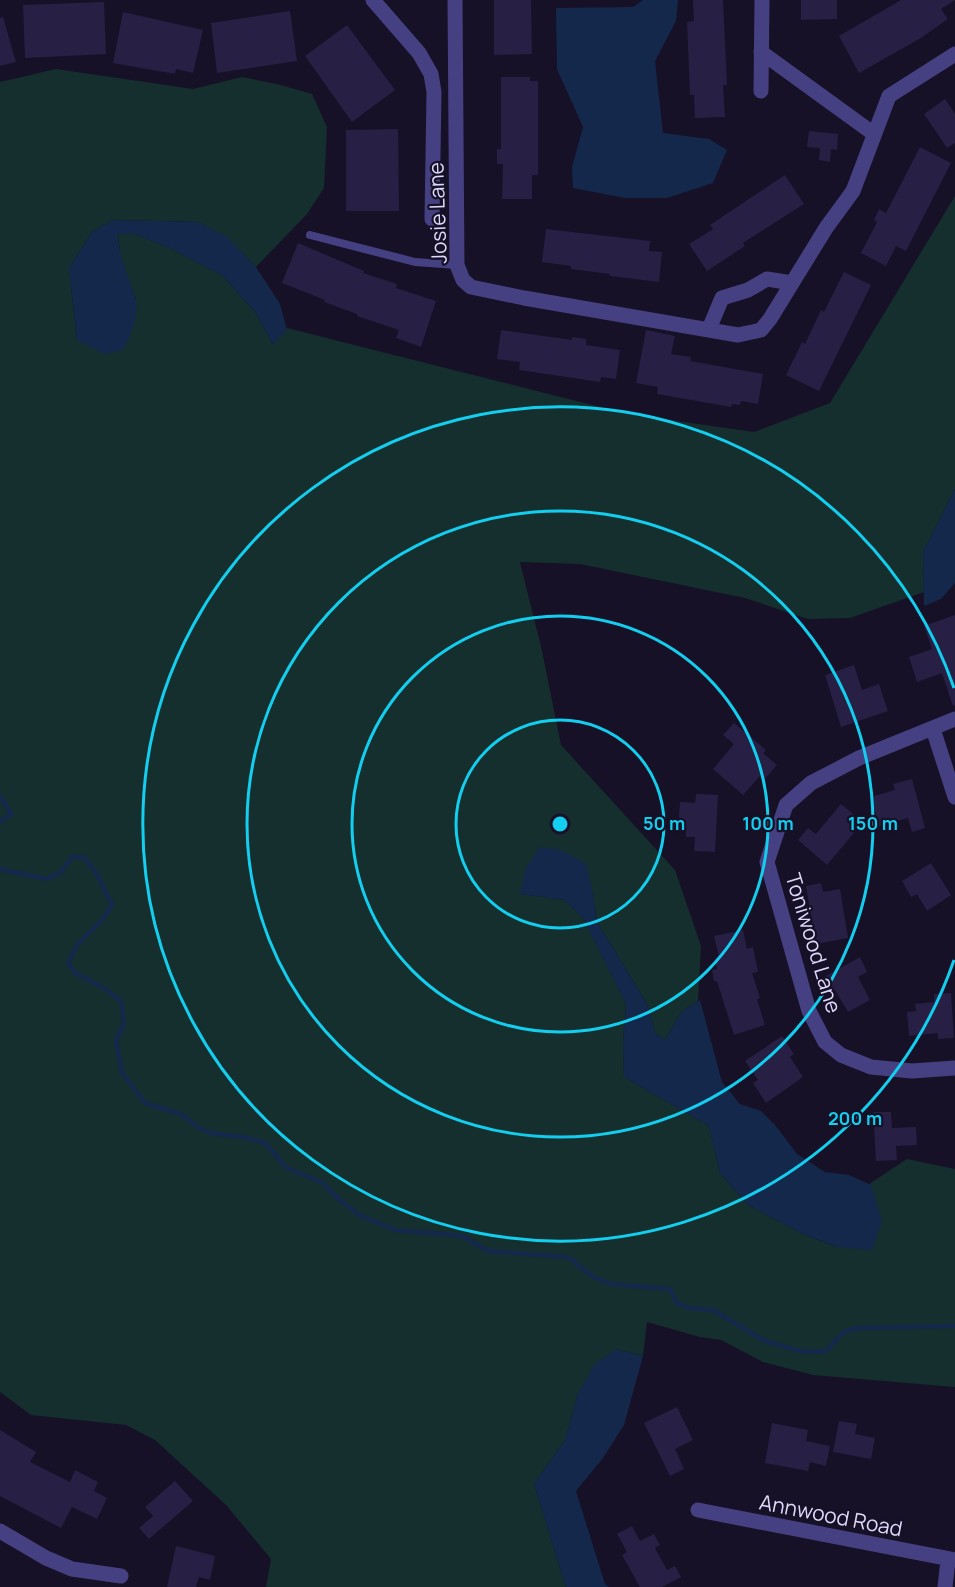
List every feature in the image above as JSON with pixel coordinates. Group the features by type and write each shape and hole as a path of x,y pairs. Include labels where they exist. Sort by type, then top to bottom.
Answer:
{"street":[{"path":"373,0 419,53 431,74 434,92 432,219"},
{"name":"Josie Lane","path":"455,0 457,265 463,280 471,287 524,298 738,335 761,330 770,319 826,228 853,191 889,96 955,54"},
{"path":"760,91 762,0"},
{"path":"761,52 874,134"},
{"path":"709,329 722,298 748,290 767,279 792,283"},
{"name":"Toniwood Lane","path":"955,719 859,758 811,783 786,805 768,862 809,1011 825,1042 841,1055 871,1067 912,1071 955,1068"},
{"path":"933,729 955,797"},
{"name":"Annwood Road","path":"698,1510 952,1560"},
{"path":"0,1531 45,1558 72,1569 121,1575"},
{"path":"945,1587 952,1560"}],"lane":[{"path":"310,235 415,262 457,265"}],"green space":[{"path":"56,69 193,89 242,77 277,84 312,94 327,127 324,188 307,214 256,267 226,237 198,222 114,220 93,231 69,268 77,340 136,299 121,263 118,234 135,234 170,248 223,276 255,312 273,344 287,328 628,414 754,432 830,403 955,196 955,489 923,552 924,592 850,618 808,619 745,598 580,564 520,562 542,651 561,745 675,870 701,946 698,1001 682,1011 665,1040 655,1033 647,1004 597,922 593,893 520,894 565,900 583,918 626,1004 623,1044 624,1077 709,1126 720,1173 748,1205 801,1233 836,1247 871,1185 869,1184 907,1159 955,1169 955,1387 813,1375 763,1362 721,1340 700,1337 647,1322 643,1356 616,1349 578,1393 565,1440 534,1484 566,1587 266,1587 271,1559 226,1505 155,1440 126,1425 31,1415 0,1392 0,82"}],"water":[{"path":"643,0 678,0 676,21 655,61 663,133 709,139 727,150 713,183 667,198 625,198 573,188 572,167 583,127 557,69 556,8 633,7"},
{"path":"114,220 198,222 226,236 256,267 280,304 287,330 273,344 255,312 223,276 170,248 135,234 118,234 122,259 135,297 136,317 132,331 123,350 105,354 77,340 69,268 93,231"},
{"path":"955,489 955,583 941,599 924,606 923,552"},
{"path":"540,847 561,850 586,864 597,922 647,1004 655,1033 665,1040 682,1011 700,1000 722,1082 740,1104 761,1111 797,1154 825,1172 849,1175 871,1185 882,1221 872,1250 837,1247 801,1233 748,1205 720,1173 709,1126 624,1077 623,1044 626,1004 583,918 565,900 520,894 526,868"},
{"path":"616,1349 643,1356 624,1425 603,1458 576,1491 605,1584 609,1587 566,1587 534,1484 565,1440 578,1393 595,1364"}],"building":[{"path":"494,0 531,0 532,54 494,55"},
{"path":"693,0 723,0 727,85 723,85 725,117 695,118 694,95 690,95 687,22 694,21"},
{"path":"801,0 837,0 837,19 801,20"},
{"path":"901,0 955,0 941,9 948,19 921,38 859,73 839,36"},
{"path":"104,2 106,54 25,58 23,5"},
{"path":"290,11 297,61 217,73 211,23"},
{"path":"123,12 203,30 193,73 176,69 175,74 113,63"},
{"path":"3,17 16,62 0,66 0,18"},
{"path":"347,25 395,90 352,122 305,56"},
{"path":"501,77 530,77 530,81 538,81 538,175 532,175 532,199 502,199 503,164 497,164 497,149 501,149"},
{"path":"945,99 955,114 955,143 947,148 924,114"},
{"path":"398,129 399,211 346,211 346,130"},
{"path":"809,131 838,134 837,150 831,149 830,162 819,160 820,148 807,147"},
{"path":"920,147 951,163 906,251 896,246 886,266 861,253 877,222 874,220 879,209 886,213"},
{"path":"785,175 804,204 743,243 745,246 707,271 689,244 713,229 710,225"},
{"path":"546,229 650,241 649,251 662,252 659,282 610,276 610,274 571,269 571,266 542,262"},
{"path":"298,243 364,271 363,273 397,284 396,288 436,301 421,347 396,338 399,330 357,316 357,314 282,283"},
{"path":"844,272 871,285 819,391 786,375 802,342 805,344 821,310 824,312"},
{"path":"501,330 572,340 572,337 586,339 586,345 620,350 616,379 601,377 600,382 519,370 520,362 497,359"},
{"path":"646,330 675,336 671,354 691,357 690,361 763,374 758,404 741,401 740,405 732,404 731,407 657,394 658,387 636,383"},
{"path":"955,615 955,705 953,706 942,673 917,682 909,657 932,649 924,626"},
{"path":"854,665 862,690 879,684 888,711 841,727 825,675"},
{"path":"734,723 766,750 763,753 777,765 764,780 760,776 743,795 713,769 734,744 723,735"},
{"path":"912,779 925,828 912,832 908,818 879,826 871,797 895,790 893,784"},
{"path":"696,794 718,795 715,852 694,851 695,837 686,837 686,830 678,829 680,802 695,803"},
{"path":"841,804 863,822 827,865 798,840 808,828 816,834"},
{"path":"931,863 951,895 927,911 917,894 911,897 902,881"},
{"path":"821,883 823,892 840,889 848,938 816,944 806,886"},
{"path":"743,930 747,949 753,947 758,972 752,973 765,1025 734,1035 717,981 714,981 712,970 717,969 715,958 719,957 714,936"},
{"path":"860,957 867,972 858,977 870,1000 848,1012 835,990 832,992 824,977"},
{"path":"951,993 954,1038 938,1039 938,1033 909,1036 907,1012 916,1011 915,1004 934,1002 934,994"},
{"path":"782,1036 794,1054 790,1057 803,1077 766,1103 753,1083 758,1080 745,1061"},
{"path":"873,1112 891,1112 892,1128 916,1127 917,1145 896,1146 897,1160 876,1161"},
{"path":"677,1407 693,1440 675,1449 684,1469 670,1476 644,1423"},
{"path":"839,1421 857,1424 855,1434 875,1438 871,1459 833,1452"},
{"path":"772,1423 808,1430 806,1441 830,1446 826,1466 810,1462 808,1471 765,1463"},
{"path":"0,1430 36,1452 30,1462 70,1482 75,1470 98,1482 94,1491 107,1498 97,1519 72,1507 61,1528 0,1496"},
{"path":"175,1481 193,1501 149,1539 139,1528 153,1516 145,1507"},
{"path":"632,1526 640,1541 654,1534 660,1545 655,1548 667,1570 675,1566 681,1577 662,1587 640,1587 622,1555 627,1552 617,1534"},
{"path":"176,1546 215,1556 210,1580 199,1577 196,1587 167,1587"}],"waterway":[{"path":"0,796 11,814 0,822"},
{"path":"0,869 46,879 60,873 73,856 85,858 98,876 112,905 103,919 78,944 68,962 75,973 104,988 121,1001 124,1023 116,1041 122,1073 145,1103 181,1114 199,1128 211,1133 266,1143 285,1167 323,1183 336,1197 359,1215 396,1230 462,1236 488,1251 568,1257 592,1276 611,1284 670,1289 677,1303 689,1308 713,1310 765,1341 803,1352 826,1351 844,1332 857,1328 955,1326"}]}
